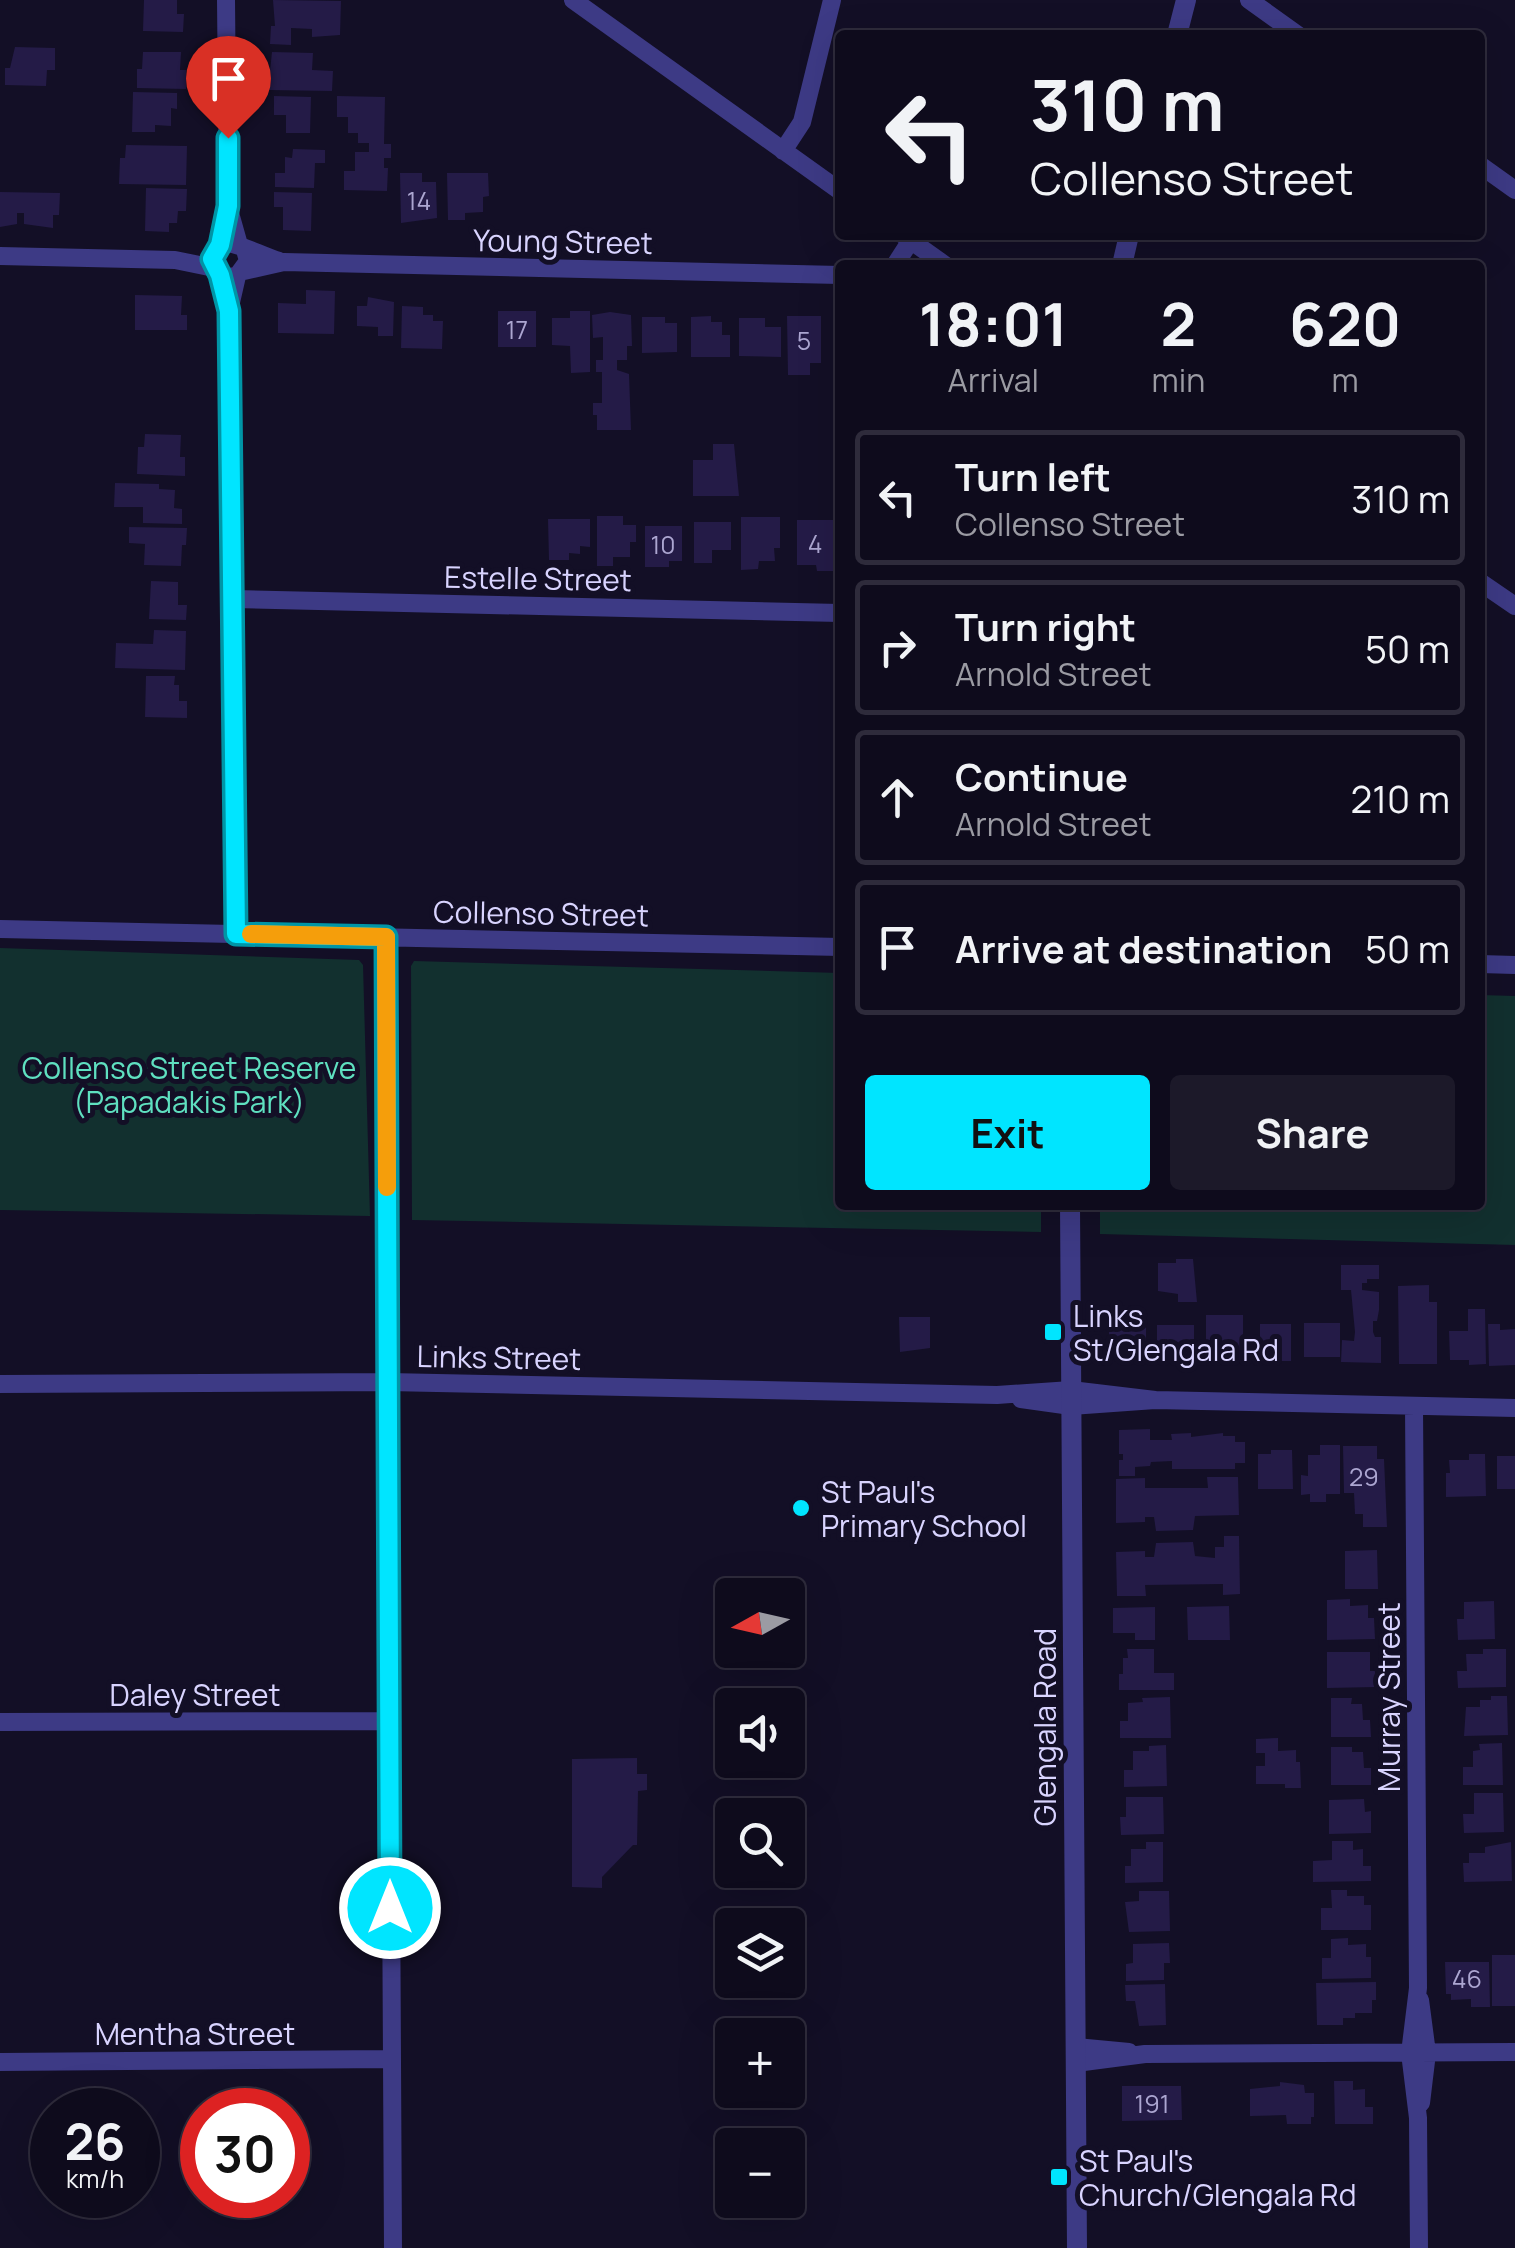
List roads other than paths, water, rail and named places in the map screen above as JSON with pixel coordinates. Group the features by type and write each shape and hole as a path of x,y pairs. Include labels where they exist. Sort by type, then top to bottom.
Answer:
{"street":[{"path":"226,0 236,934"},
{"path":"573,0 835,187"},
{"path":"783,151 802,122 832,0"},
{"path":"1178,30 1186,0"},
{"path":"1249,0 1291,30"},
{"path":"1485,169 1515,190"},
{"path":"909,240 931,260"},
{"name":"Young Street","path":"0,256 835,274"},
{"path":"1485,585 1515,606"},
{"name":"Estelle Street","path":"234,600 835,613"},
{"name":"Collenso Street","path":"0,929 835,947"},
{"path":"386,937 393,2248"},
{"path":"1485,964 1515,965"},
{"name":"Glengala Road","path":"1070,1210 1077,2248"},
{"name":"Links Street","path":"0,1384 388,1382 1515,1408"},
{"name":"Murray Street","path":"1414,1406 1419,2248"},
{"name":"Daley Street","path":"0,1722 391,1720"},
{"path":"1076,2055 1515,2052"},
{"name":"Mentha Street","path":"0,2062 390,2059"}],"place":[{"name":"Links St/Glengala Rd","path":"1053,1332"},
{"name":"St Paul's Primary School","path":"801,1508"},
{"name":"St Paul's Church/Glengala Rd","path":"1059,2177"}],"park label":[{"name":"Collenso Street Reserve (Papadakis Park)","path":"189,1084"}]}
